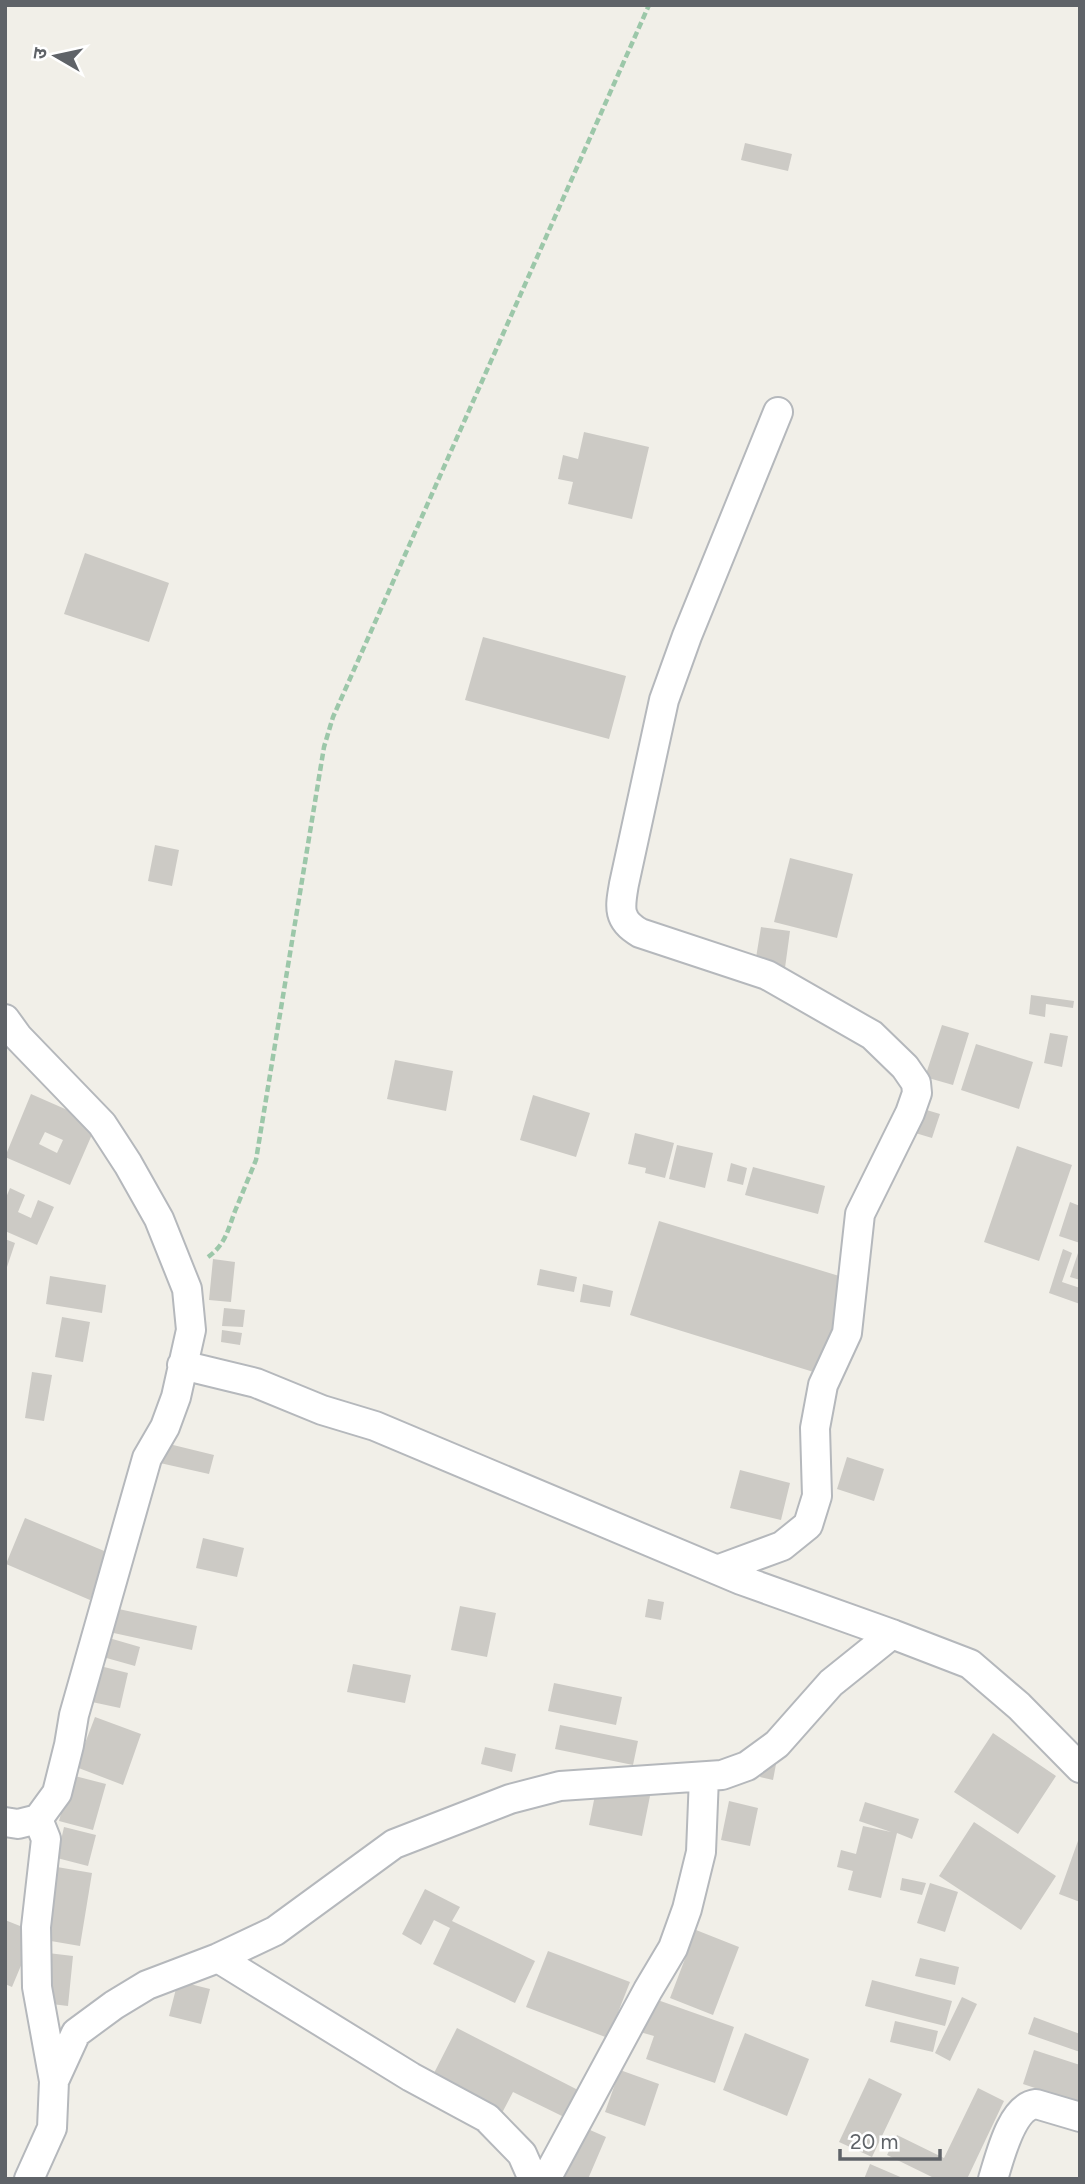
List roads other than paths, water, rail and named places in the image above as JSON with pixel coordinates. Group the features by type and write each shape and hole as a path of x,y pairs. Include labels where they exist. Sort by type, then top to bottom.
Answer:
{"street":[{"path":"717,1570 782,1546 808,1525 817,1496 814,1428 822,1385 847,1333 860,1214 910,1113 917,1093 916,1083 905,1067 872,1035 767,975 640,933 628,926 620,905 663,701 778,412"},
{"path":"5,1019 18,1037 102,1124 128,1164 159,1219 187,1289 191,1330 176,1397 165,1427 147,1458 74,1715 57,1793 38,1819 18,1824 5,1822"},
{"path":"182,1366 256,1383 322,1410 375,1426 717,1570 970,1664 1019,1706 1080,1768"},
{"path":"54,2081 76,2033 114,2005 147,1985 218,1958 275,1931 394,1844 510,1799 560,1786 704,1777 722,1775 747,1766 777,1744 831,1683 892,1634"},
{"path":"546,2179 673,1948 687,1909 701,1852 704,1777"},
{"path":"29,2179 52,2128 54,2081 37,1987 36,1927 46,1839 38,1819"},
{"path":"218,1958 411,2077 487,2118 522,2154 533,2179"},
{"path":"993,2179 1014,2121 1023,2109 1036,2104 1080,2117"}]}
